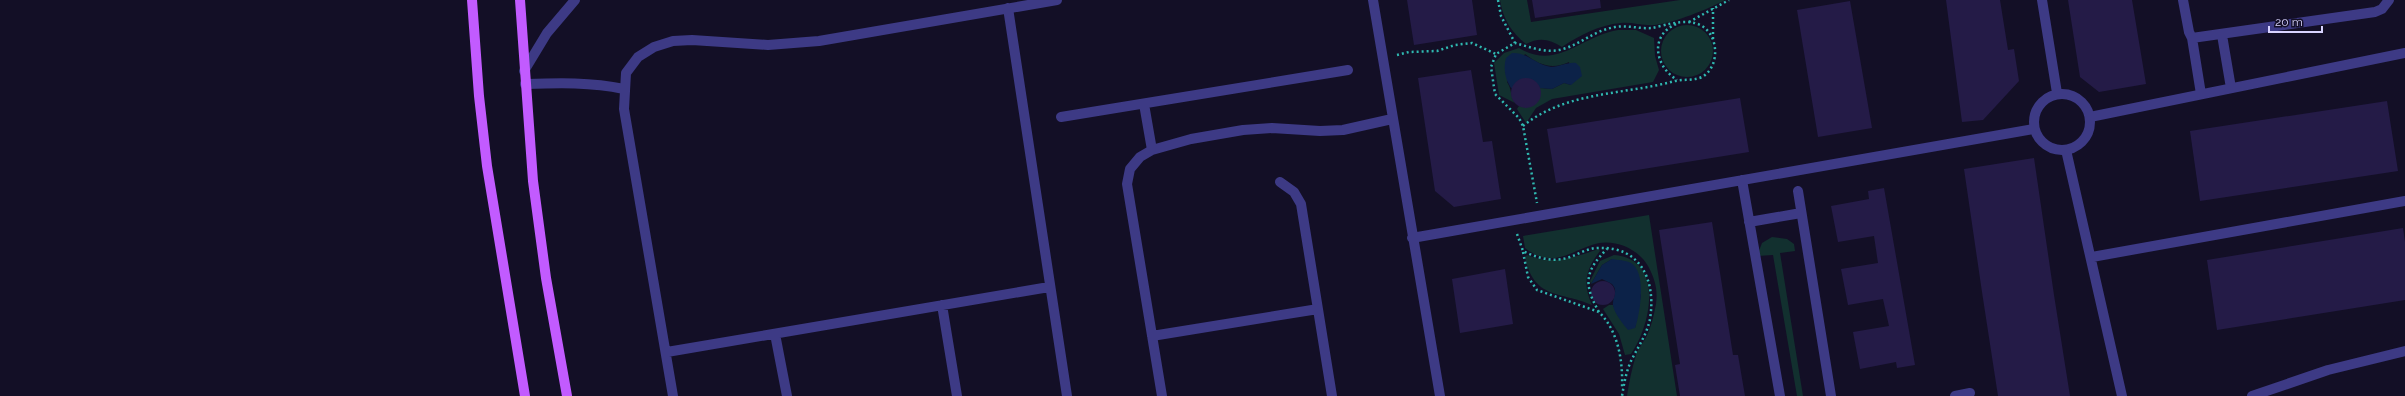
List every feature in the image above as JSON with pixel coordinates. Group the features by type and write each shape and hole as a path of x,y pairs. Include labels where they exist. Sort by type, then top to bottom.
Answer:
{"main road":[{"path":"472,0 479,96 487,166 525,396"},
{"path":"520,0 525,84 539,230 567,396"}],"street":[{"path":"524,71 547,33 575,0"},
{"path":"673,396 667,352 626,121 624,89 626,72 638,57 654,47 673,41 692,40 768,45 819,41 1057,0"},
{"path":"1373,0 1412,238 1440,396"},
{"path":"2042,0 2057,93"},
{"path":"2183,0 2189,32 2192,38 2201,94"},
{"path":"2192,38 2222,35 2374,12 2382,9 2389,0"},
{"path":"1008,8 1067,396"},
{"path":"2222,35 2231,88"},
{"path":"2090,117 2405,53"},
{"path":"1061,117 1348,70"},
{"path":"525,84 598,84 624,89"},
{"path":"2057,93 2068,94 2078,98 2086,106 2090,117 2090,128 2085,138 2077,146 2066,150 2056,150 2046,146 2038,138 2034,129 2034,117 2038,106 2046,98 2057,93"},
{"path":"1144,104 1152,150"},
{"path":"1162,396 1127,184 1134,163 1152,150 1191,139 1243,130 1272,128 1320,131 1343,130 1392,119"},
{"path":"1412,238 2034,129"},
{"path":"2066,150 2092,257 2122,396"},
{"path":"1742,180 1780,396"},
{"path":"1280,182 1294,192 1301,204 1332,396"},
{"path":"1798,191 1831,396"},
{"path":"2092,257 2405,201"},
{"path":"1749,222 1801,213"},
{"path":"667,352 1050,287"},
{"path":"942,305 957,396"},
{"path":"1152,336 1318,308"},
{"path":"775,334 787,396"},
{"path":"2252,396 2328,370 2405,351"},
{"path":"1955,396 1970,393"}],"path":[{"path":"1498,0 1501,16 1515,43"},
{"path":"1688,22 1713,7 1729,0"},
{"path":"1524,126 1546,110 1584,98 1620,91 1653,88 1677,80 1695,80 1709,71 1714,60 1713,7"},
{"path":"1677,80 1661,64 1657,48 1664,32 1682,21"},
{"path":"1539,215 1524,126 1519,118 1495,94 1491,67 1496,54 1515,43 1546,51 1563,49 1598,31 1618,27 1652,28 1682,21 1702,26 1713,40"},
{"path":"1382,59 1409,52 1437,51 1456,45 1472,43 1496,54"},
{"path":"1512,220 1523,251 1528,277 1537,290 1599,312"},
{"path":"1523,251 1538,259 1555,259 1568,258 1592,248 1608,248 1621,251 1635,259 1642,266 1649,287 1651,307 1648,326 1630,362 1622,396"},
{"path":"1608,248 1592,268 1588,280 1588,289 1599,312 1610,325 1620,350 1623,370 1622,396"}],"green space":[{"path":"1500,0 1527,0 1531,22 1680,0 1725,0 1691,15 1655,25 1621,23 1597,28 1576,38 1562,47 1553,42 1544,40 1535,40 1526,44 1508,25"},
{"path":"1687,25 1697,27 1705,33 1711,41 1713,51 1711,61 1705,69 1697,75 1687,77 1677,75 1669,69 1663,61 1661,51 1663,41 1669,33 1677,27"},
{"path":"1618,30 1636,30 1654,38 1655,56 1659,70 1653,82 1552,99 1536,108 1526,123 1517,109 1519,106 1528,107 1535,103 1540,98 1540,88 1552,89 1564,83 1571,85 1569,62 1557,66 1551,66 1535,61 1525,54 1507,82 1515,103 1499,95 1494,63 1504,53 1519,48 1533,54 1545,56 1557,54 1605,33"},
{"path":"1649,215 1677,396 1627,396 1636,355 1647,336 1656,304 1657,294 1654,280 1644,260 1627,247 1606,242 1589,246 1563,256 1545,258 1535,255 1525,248 1523,236"},
{"path":"1772,237 1787,239 1794,244 1795,251 1780,253 1803,396 1797,396 1773,255 1757,256 1762,243"},
{"path":"1599,249 1600,251 1591,264 1586,283 1592,305 1550,292 1542,287 1535,281 1529,271 1525,257 1527,255 1545,260 1554,260 1581,255"},
{"path":"1614,255 1630,259 1641,268 1647,281 1649,296 1648,311 1638,342 1631,354 1625,355 1619,334 1603,309 1609,305 1613,305 1618,316 1635,328 1641,295 1612,259 1602,265 1591,284 1590,281 1600,261"}],"water":[{"path":"1512,53 1522,54 1541,64 1551,67 1576,63 1580,67 1582,76 1571,85 1564,83 1552,89 1540,88 1534,81 1521,79 1512,89 1506,78 1505,66 1506,58"},
{"path":"1612,259 1631,263 1636,268 1639,275 1641,294 1639,313 1635,328 1628,330 1615,311 1613,302 1615,290 1612,284 1602,279 1591,284 1602,265"}],"building":[{"path":"1407,0 1472,0 1477,35 1414,45"},
{"path":"1532,0 1600,0 1601,8 1535,18"},
{"path":"1946,0 2000,0 2008,50 2014,49 2019,81 1983,120 1962,122"},
{"path":"2068,0 2132,0 2146,84 2099,92 2080,77"},
{"path":"1850,1 1872,128 1818,137 1797,10"},
{"path":"1471,70 1483,142 1492,141 1501,199 1454,207 1435,191 1418,78"},
{"path":"1526,78 1536,83 1541,93 1536,103 1526,108 1516,103 1511,93 1516,83"},
{"path":"1740,98 1749,152 1556,183 1547,129"},
{"path":"2387,101 2398,171 2200,201 2190,131"},
{"path":"2034,158 2070,396 1998,396 1964,169"},
{"path":"1884,188 1915,365 1897,368 1896,362 1860,369 1853,332 1889,326 1883,299 1848,305 1841,269 1878,263 1874,236 1838,242 1831,206 1869,199 1868,191"},
{"path":"1712,222 1733,355 1738,355 1745,396 1680,396 1675,365 1680,364 1659,230"},
{"path":"2403,228 2405,242 2405,300 2217,330 2207,260"},
{"path":"1505,269 1513,324 1460,333 1452,279"},
{"path":"1603,281 1611,285 1615,293 1611,301 1603,305 1595,301 1591,293 1595,285"}]}
